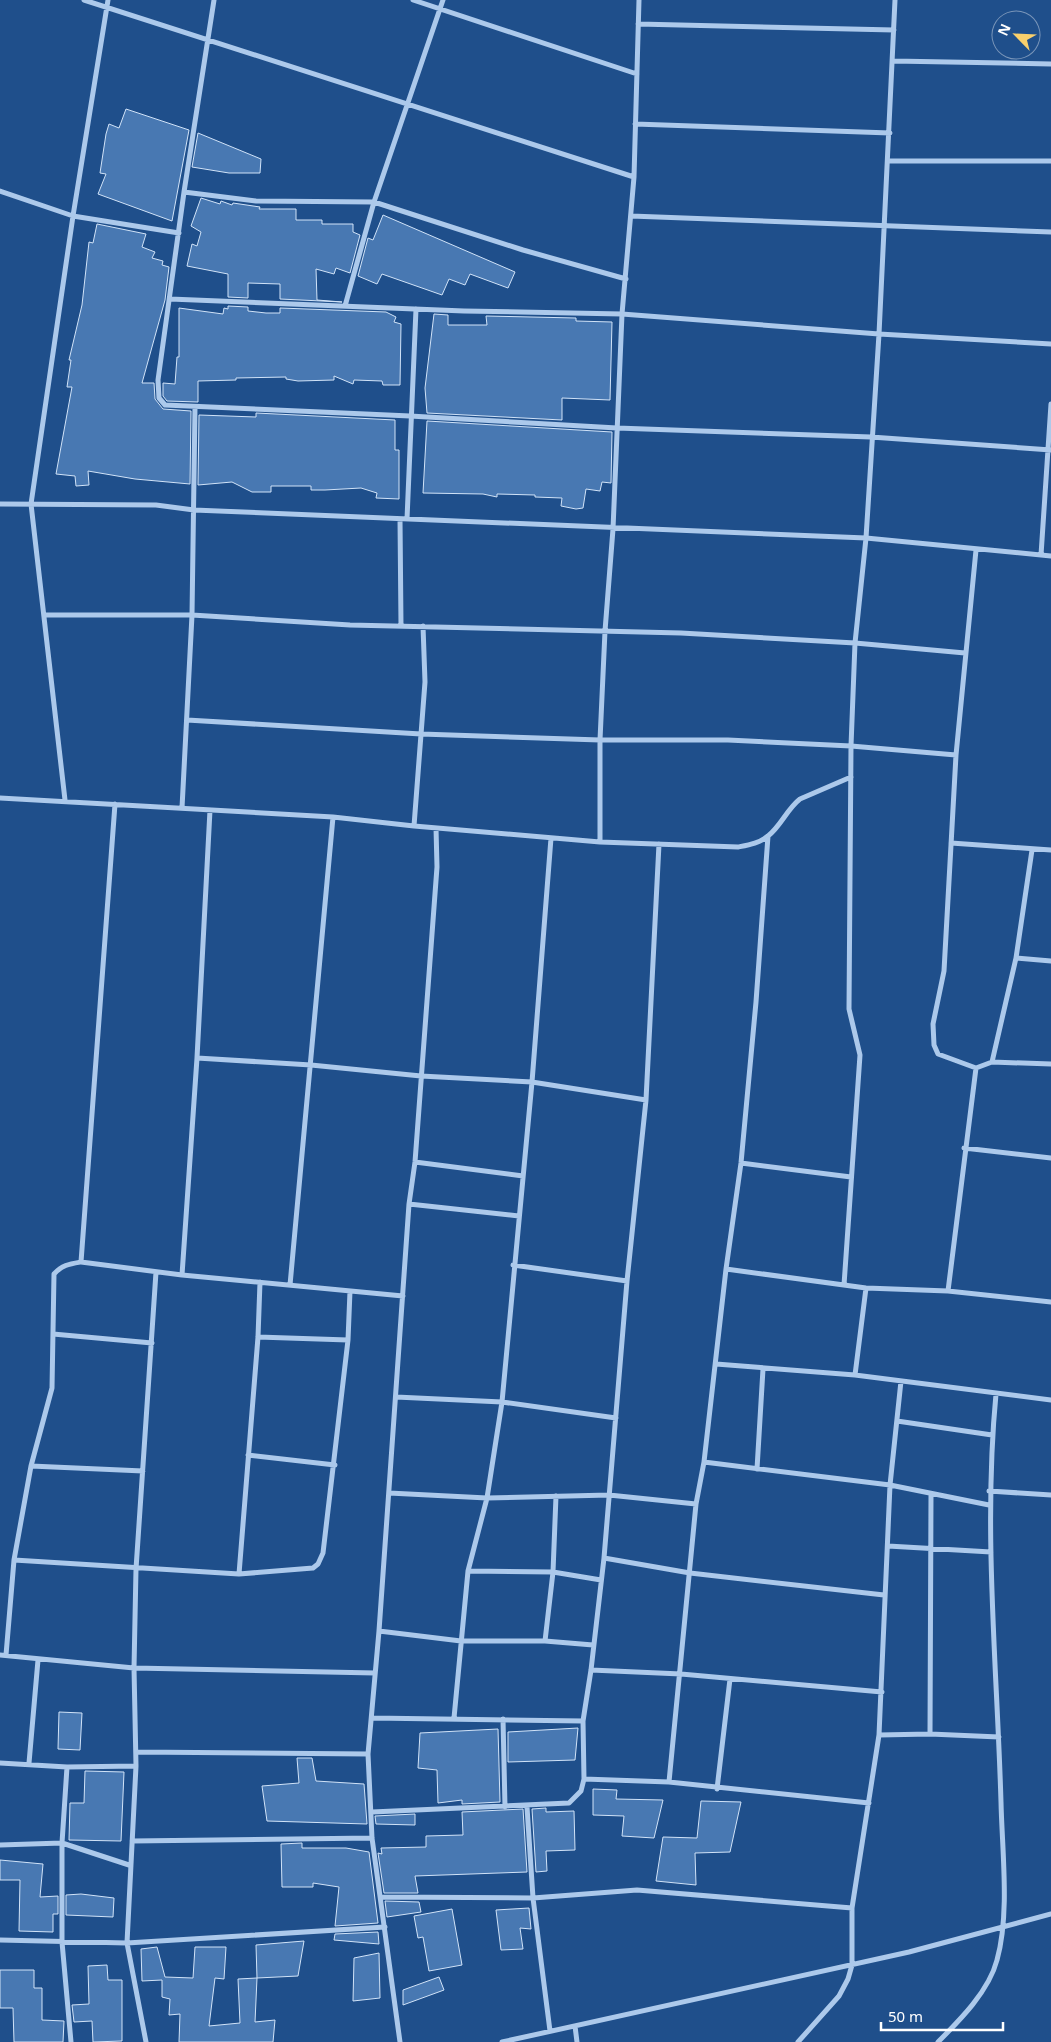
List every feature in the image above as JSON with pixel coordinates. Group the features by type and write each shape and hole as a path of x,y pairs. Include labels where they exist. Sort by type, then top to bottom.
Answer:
{"street":[{"path":"84,0 634,177"},
{"path":"65,800 31,504 73,216 108,0"},
{"path":"214,0 184,192 180,233 158,380 159,398 165,405 617,428 871,437 1049,450"},
{"path":"412,0 637,74"},
{"path":"344,306 374,202 443,0"},
{"path":"600,842 600,740 605,631 613,529 622,314 634,177 639,0"},
{"path":"844,1285 860,1055 849,1009 850,776 855,643 866,538 879,334 895,0"},
{"path":"638,24 894,30"},
{"path":"893,61 1051,64"},
{"path":"635,124 890,133"},
{"path":"888,161 1051,161"},
{"path":"0,191 73,216 180,233"},
{"path":"184,192 256,201 374,202 523,250 626,278"},
{"path":"631,216 1051,232"},
{"path":"170,299 416,309 622,314 879,334 1051,344"},
{"path":"407,519 416,309"},
{"path":"1041,555 1051,404"},
{"path":"182,808 192,616 195,407"},
{"path":"0,504 156,505 194,510 613,529 866,538 1051,556"},
{"path":"400,519 401,626"},
{"path":"976,550 956,755 944,970 933,1024 934,1045 938,1054 976,1068 992,1062 1051,1064"},
{"path":"44,615 192,616 401,626 605,631 855,643 965,652"},
{"path":"414,826 425,682 423,626"},
{"path":"187,720 421,734 600,740 728,740 851,746 956,755"},
{"path":"0,798 65,800 333,817 600,842 738,847 755,843 768,836 792,805 850,776"},
{"path":"81,1262 114,804"},
{"path":"182,1275 197,1058 210,810"},
{"path":"290,1285 333,817"},
{"path":"400,2042 372,1838 368,1754 379,1631 409,1204 415,1162 436,868 436,828"},
{"path":"669,1782 681,1674 696,1504 704,1462 726,1269 741,1163 756,1002 768,836"},
{"path":"454,1718 468,1571 487,1498 502,1402 513,1265 532,1082 551,838"},
{"path":"951,843 1051,850"},
{"path":"372,1812 569,1804 581,1791 584,1779 583,1720 591,1670 604,1558 627,1281 646,1100 659,844"},
{"path":"992,1062 1016,958 1032,850"},
{"path":"1016,958 1051,961"},
{"path":"197,1058 311,1065 420,1076 532,1082 646,1100"},
{"path":"948,1291 964,1148 976,1068"},
{"path":"964,1148 1051,1158"},
{"path":"415,1162 523,1176"},
{"path":"741,1163 851,1177"},
{"path":"409,1204 519,1216"},
{"path":"375,1673 134,1668 38,1660 3,1655 14,1560 31,1466 52,1388 54,1274 66,1264 81,1262 182,1275 403,1296"},
{"path":"513,1265 627,1281"},
{"path":"726,1269 866,1288 948,1291 1051,1302"},
{"path":"146,2042 127,1943 129,1865 136,1766 134,1668 136,1569 156,1272"},
{"path":"239,1574 258,1337 260,1282"},
{"path":"855,1376 866,1288"},
{"path":"14,1560 239,1574 303,1570 318,1564 323,1553 335,1465 348,1340 350,1291"},
{"path":"53,1334 152,1342"},
{"path":"258,1337 348,1340"},
{"path":"716,1364 855,1376 1051,1400"},
{"path":"757,1469 763,1369"},
{"path":"798,2042 839,1996 848,1979 852,1965 852,1908 879,1735 890,1485 901,1381"},
{"path":"938,2042 985,1987 997,1962 1004,1928 999,1736 989,1505 996,1394"},
{"path":"396,1397 502,1402 616,1418"},
{"path":"897,1421 992,1435"},
{"path":"248,1455 335,1465"},
{"path":"704,1462 890,1485 989,1505"},
{"path":"31,1466 143,1471"},
{"path":"989,1491 1051,1495"},
{"path":"389,1493 487,1498 609,1495 696,1504"},
{"path":"930,1734 929,1548 931,1494"},
{"path":"545,1641 552,1572 556,1496"},
{"path":"888,1546 992,1552"},
{"path":"604,1558 690,1572 884,1595"},
{"path":"468,1571 552,1572 600,1580"},
{"path":"379,1631 461,1641 545,1641 593,1644"},
{"path":"29,1763 38,1660"},
{"path":"591,1670 681,1674 882,1692"},
{"path":"717,1789 730,1679"},
{"path":"372,1718 583,1720"},
{"path":"503,1719 505,1807"},
{"path":"879,1735 999,1736"},
{"path":"136,1752 368,1754"},
{"path":"0,1763 29,1763 67,1767 136,1766"},
{"path":"67,1767 62,1843 62,1942 71,2042"},
{"path":"584,1779 669,1782 717,1789 869,1803"},
{"path":"527,1806 533,1898 550,2031"},
{"path":"132,1841 372,1838"},
{"path":"0,1845 62,1843 129,1865"},
{"path":"381,1897 533,1898 637,1890 852,1908"},
{"path":"502,2042 852,1965 1004,1928 1051,1914"},
{"path":"0,1940 127,1943 384,1927"},
{"path":"575,2026 577,2042"}],"building":[{"path":"126,109 189,130 172,221 98,194 106,174 100,173 109,124 119,128"},
{"path":"198,133 261,159 260,173 229,173 192,167"},
{"path":"201,198 220,204 221,201 232,205 233,203 260,207 259,209 296,209 296,220 322,220 322,224 353,224 353,232 360,235 350,273 336,268 334,274 316,269 317,300 342,302 280,299 280,284 248,283 248,298 228,297 228,274 187,266 192,244 197,246 201,232 191,226"},
{"path":"383,215 515,272 508,288 470,274 465,285 449,279 442,295 382,274 377,284 358,276 368,238 373,240"},
{"path":"97,224 146,234 142,247 155,252 152,258 163,261 162,265 169,267 165,300 142,383 154,383 155,399 163,409 191,411 190,484 135,479 88,471 89,485 76,486 75,476 56,474 72,387 67,387 71,360 69,360 82,305 89,242 93,243"},
{"path":"228,306 248,307 248,311 266,313 280,313 280,308 386,312 396,317 394,322 401,324 400,385 383,385 382,381 354,380 353,384 334,376 334,380 298,381 286,379 286,377 236,378 236,380 198,381 198,402 167,401 163,396 163,383 175,384 177,357 179,357 179,308 223,314 224,308 228,309"},
{"path":"434,314 448,315 448,325 487,325 486,316 576,318 576,321 612,322 610,400 562,398 562,420 427,413 425,388"},
{"path":"256,413 395,420 395,450 399,450 399,499 376,498 377,493 361,488 311,490 311,486 271,486 271,492 252,492 232,482 198,485 199,415 256,417"},
{"path":"427,421 612,432 611,483 602,482 600,491 586,489 583,508 576,509 561,506 562,498 535,497 535,495 497,494 497,497 483,494 423,493"},
{"path":"59,1712 82,1713 80,1750 58,1749"},
{"path":"578,1728 575,1760 508,1762 508,1732"},
{"path":"498,1729 500,1802 462,1804 462,1800 438,1803 437,1770 418,1768 420,1733"},
{"path":"297,1758 312,1758 316,1781 364,1784 367,1824 267,1821 262,1786 299,1783"},
{"path":"85,1771 124,1772 121,1841 69,1840 70,1803 84,1803"},
{"path":"593,1789 617,1790 616,1799 663,1800 654,1838 622,1836 624,1816 593,1815"},
{"path":"701,1801 741,1802 730,1852 695,1853 696,1885 656,1881 663,1837 697,1838"},
{"path":"546,1808 546,1812 574,1811 575,1850 546,1851 547,1871 536,1872 532,1809"},
{"path":"523,1809 527,1872 415,1876 418,1893 384,1893 378,1853 382,1854 381,1848 426,1847 426,1836 463,1835 462,1812"},
{"path":"415,1814 415,1825 376,1824 375,1816"},
{"path":"302,1843 302,1848 346,1848 369,1852 378,1923 335,1926 339,1887 313,1883 313,1887 282,1887 281,1844"},
{"path":"0,1860 43,1864 40,1897 58,1896 58,1914 53,1914 53,1932 19,1931 20,1880 0,1880"},
{"path":"81,1894 114,1898 113,1917 66,1915 66,1895"},
{"path":"385,1901 419,1902 421,1912 387,1917"},
{"path":"529,1908 531,1929 520,1928 523,1949 501,1950 496,1910"},
{"path":"452,1909 462,1965 429,1971 423,1937 418,1938 414,1916"},
{"path":"378,1932 379,1944 334,1940 335,1934"},
{"path":"304,1941 298,1976 257,1978 256,1945"},
{"path":"157,1947 165,1977 193,1978 195,1947 226,1947 224,1979 215,1978 209,2026 240,2023 238,1979 257,1978 255,2022 275,2020 273,2042 179,2042 180,2014 169,2015 170,1999 162,1997 162,1980 142,1981 141,1949"},
{"path":"379,1953 380,1998 353,2001 354,1958"},
{"path":"107,1965 108,1980 122,1980 122,2041 93,2042 92,2021 74,2022 72,2005 89,2004 88,1966"},
{"path":"0,1970 34,1970 34,1988 42,1988 42,2020 64,2021 63,2042 14,2042 13,2008 0,2008"},
{"path":"439,1977 444,1990 403,2005 403,1990"}]}
